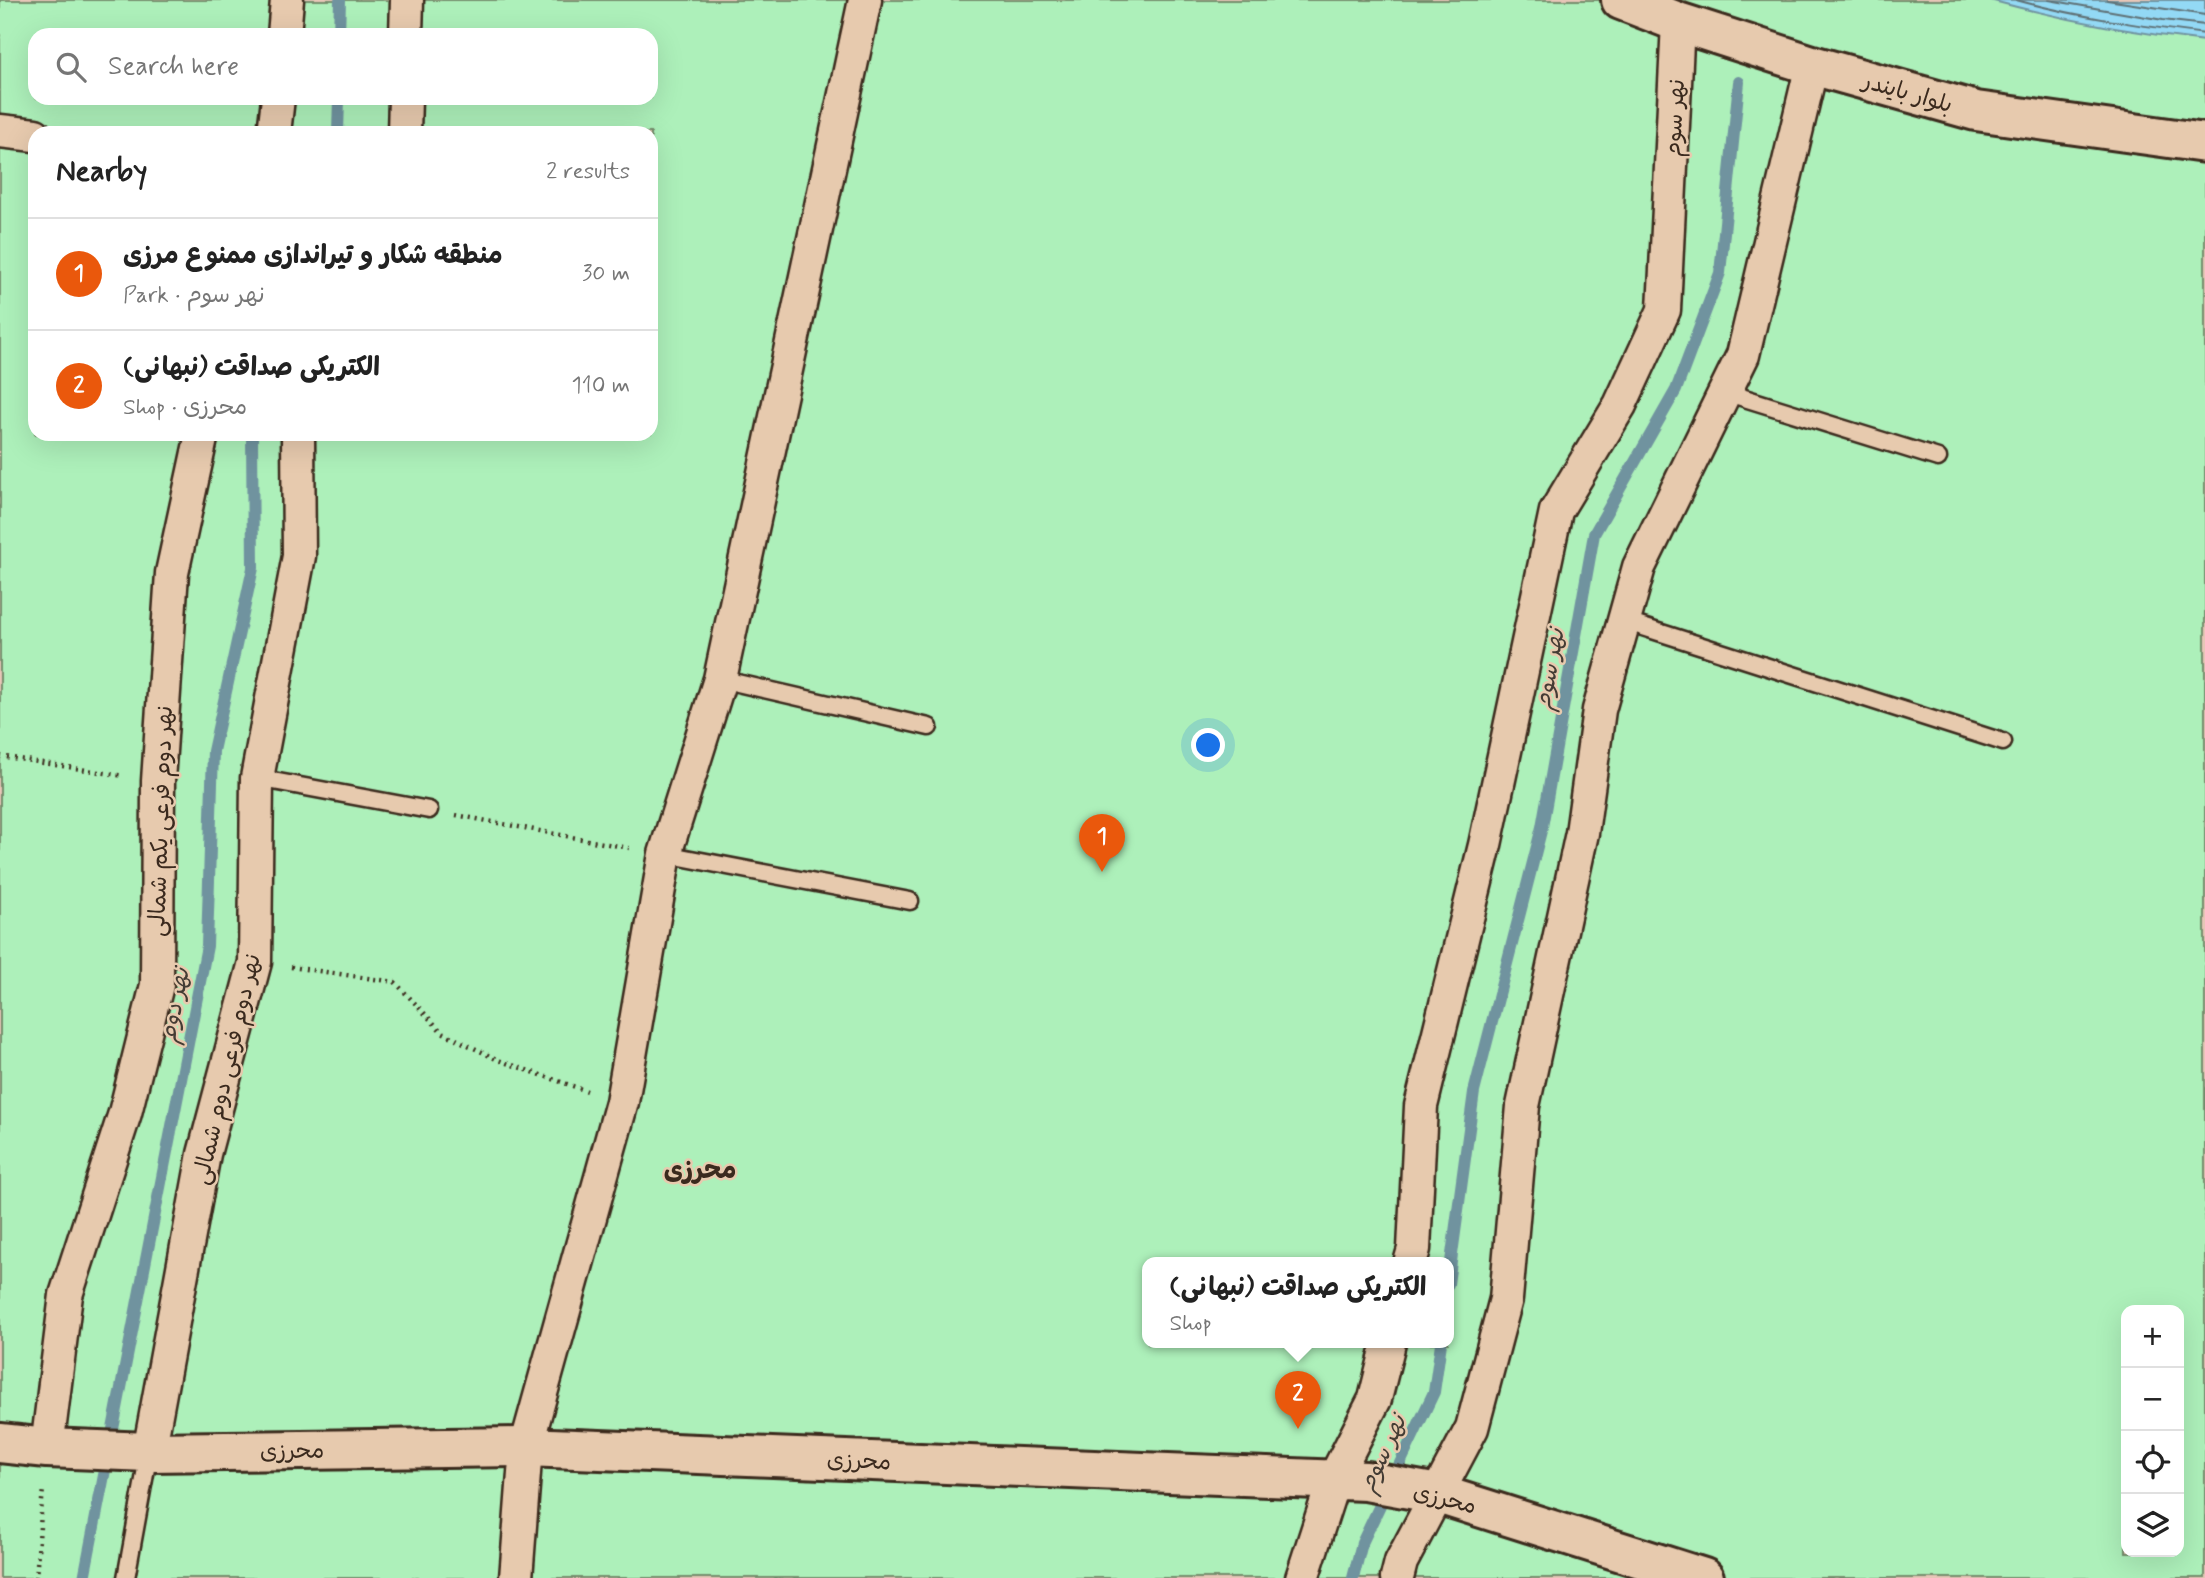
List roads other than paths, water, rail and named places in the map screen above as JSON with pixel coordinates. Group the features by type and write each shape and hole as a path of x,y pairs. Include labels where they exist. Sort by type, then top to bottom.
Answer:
{"street":[{"path":"285,28 287,0"},
{"path":"406,28 407,0"},
{"path":"516,1578 526,1447 622,1102 665,854 720,679 865,0"},
{"name":"بلوار بایندر","path":"1620,0 1678,22 1812,65 1976,111 2205,143"},
{"name":"نهر سوم","path":"1412,1257 1421,1106 1485,845 1556,511 1620,405 1664,310 1678,22"},
{"path":"1397,1578 1426,1492 1472,1428 1506,1299 1523,1106 1582,833 1599,710 1639,567 1743,355 1812,65"},
{"path":"275,126 277,105"},
{"path":"404,126 405,105"},
{"path":"0,131 28,134"},
{"name":"نهر دوم فرعی یکم شمالی","path":"61,1449 66,1295 125,1113 157,985 158,781 172,573 200,441"},
{"name":"نهر دوم فرعی دوم شمالی","path":"139,1451 204,1154 255,961 257,778 299,556 298,441"},
{"path":"1302,1578 1350,1480 1388,1348"},
{"name":"محرزی","path":"0,1443 61,1449 139,1451 526,1447 1350,1480 1426,1492 1704,1578"}],"lane":[{"path":"1725,392 1937,458"},
{"path":"1624,621 2003,743"},
{"path":"720,679 929,727"},
{"path":"257,778 429,810"},
{"path":"665,854 910,901"},
{"path":"126,1578 139,1451"}],"water":[{"path":"1990,0 2205,0 2205,41 2096,25"}],"waterway":[{"name":"نهر دوم","path":"339,28 340,0"},
{"name":"نهر سوم","path":"1452,1257 1474,1092 1542,827 1594,534 1676,390 1720,273 1739,82"},
{"name":"نهر دوم","path":"338,126 339,105"},
{"name":"نهر دوم","path":"84,1578 207,946 213,751 253,568 252,441"},
{"name":"نهر سوم","path":"1353,1578 1362,1543 1434,1392 1440,1348"}],"place":[{"name":"منطقه شکار و تیراندازی ممنوع مرزی","path":"1102,872"},
{"name":"الکتریکی صداقت (نبهانی)","path":"1298,1429"}],"district":[{"name":"محرزی","path":"700,1169"}]}
